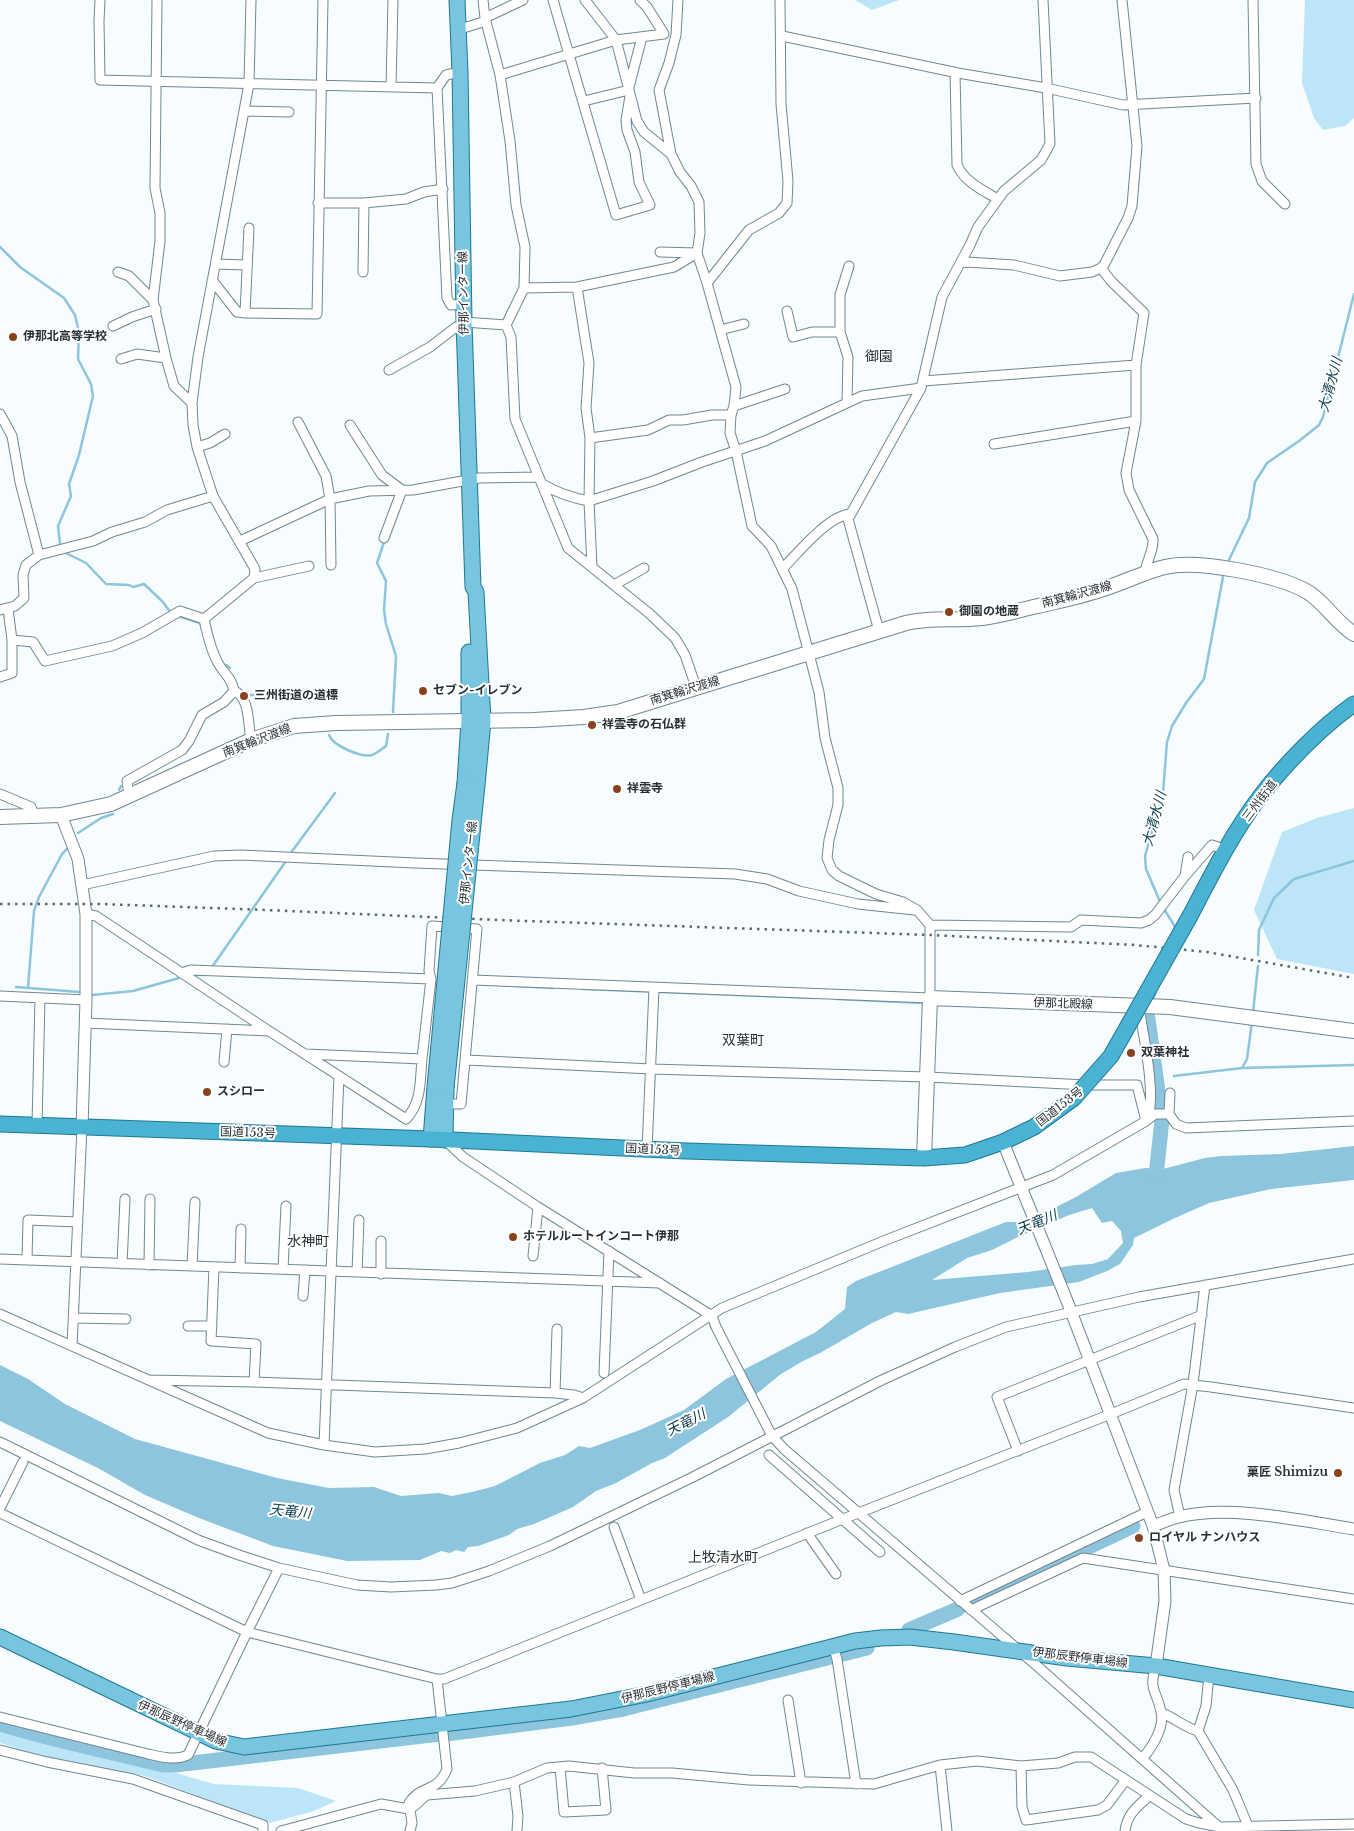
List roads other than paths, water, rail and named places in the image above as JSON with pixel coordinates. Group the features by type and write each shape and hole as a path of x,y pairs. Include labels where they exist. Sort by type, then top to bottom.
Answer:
{"highway":[{"name":"三州街道","path":"1190,916 1226,850 1265,791 1300,751 1354,704"},
{"name":"国道153号","path":"0,1124 438,1140 647,1150 924,1158 965,1155 1003,1142 1034,1127 1074,1098 1111,1056 1190,916"}],"main road":[{"name":"伊那インター線","path":"438,1140 460,820 471,784 476,721 470,592 473,587 469,479 460,324 464,304 457,0"},
{"name":"南箕輪沢渡線","path":"0,817 61,816 111,804 251,740 280,730 310,724 534,720 601,715 917,620 983,618 1078,597 1165,567 1200,565 1269,578 1306,591 1354,634"},
{"name":"伊那北殿線","path":"930,998 1170,1007 1354,1031"},
{"path":"924,1158 930,998"},
{"name":"伊那辰野停車場線","path":"0,1637 198,1733 216,1741 244,1747 442,1725 604,1704 833,1646 881,1638 910,1637 1067,1658 1156,1666 1354,1700"}],"street":[{"path":"100,0 100,80 437,88"},
{"path":"157,0 155,188 160,213 160,241 154,305 174,386 192,403"},
{"path":"251,0 249,84 212,280 192,403 197,447 213,496 255,569 254,578"},
{"path":"212,280 237,312 317,314 323,0"},
{"path":"391,87 393,0"},
{"path":"483,0 485,19 500,75 510,141 516,205 525,247 524,288 506,325 511,337 515,419 568,548 650,614 675,638 685,655 696,687"},
{"path":"553,0 616,215 650,205 638,182 635,152 627,130 626,120 629,93 642,37"},
{"path":"585,0 616,40 637,121 644,132 671,154"},
{"path":"640,0 647,6 664,34"},
{"path":"473,980 654,990 930,998 930,925 917,910 903,902 876,894 849,882 832,870 827,858 838,805 838,788 825,738 819,692 792,589 771,546 752,526 736,451 730,433 730,415 734,406 736,387 697,253 700,233 699,202 671,154 659,90 669,63 676,35 678,0"},
{"path":"707,283 750,230 779,213 787,202 788,181 782,104 780,0"},
{"path":"879,631 848,519 909,413 922,385 942,297 978,227 1004,191 1041,160 1050,144 1042,0"},
{"path":"961,263 1014,265 1060,276 1092,272 1101,268 1128,218 1132,206 1136,146 1122,0"},
{"path":"1253,0 1256,164 1262,181 1285,204"},
{"path":"458,30 485,19 517,1"},
{"path":"500,75 616,40 664,34 676,35"},
{"path":"782,36 956,73 1046,88 1132,106 1256,98"},
{"path":"460,72 446,75 437,88 448,298 452,305 464,304"},
{"path":"956,73 957,165 969,182 998,199"},
{"path":"584,101 629,93"},
{"path":"245,111 289,112"},
{"path":"318,203 364,203 406,199 424,192 443,189"},
{"path":"363,272 364,203"},
{"path":"245,313 248,228"},
{"path":"660,252 697,253"},
{"path":"524,288 577,287 674,266 697,253"},
{"path":"216,264 246,265"},
{"path":"847,402 848,358 840,332 840,295 849,266"},
{"path":"1101,268 1110,281 1144,313 1136,365 1136,421 1126,473 1129,490 1153,539 1153,547 1145,568 1145,575"},
{"path":"118,272 128,276 154,305"},
{"path":"577,287 589,363 586,408 590,438 589,500 592,567"},
{"path":"113,326 154,305"},
{"path":"787,311 793,337 812,332 840,332"},
{"path":"388,370 430,348 460,324 506,325"},
{"path":"720,330 744,324"},
{"path":"121,359 137,354 166,358"},
{"path":"240,541 330,499 369,491 428,488 469,479 540,481 553,490 579,499 589,500 652,481 766,441 862,396 922,385 1136,365"},
{"path":"734,406 784,390"},
{"path":"0,414 12,436 20,482 39,554"},
{"path":"590,438 648,430 669,420 730,415"},
{"path":"994,444 1136,421"},
{"path":"298,422 326,476 330,499 331,565"},
{"path":"350,425 382,475 402,490"},
{"path":"197,447 210,443 225,434"},
{"path":"384,538 402,490"},
{"path":"0,677 15,674 12,640 4,610 15,606 24,598 26,565 39,554 94,541 112,532 145,522 167,510 213,496"},
{"path":"783,568 832,520 842,515 850,514"},
{"path":"204,619 254,578 308,566"},
{"path":"614,585 644,568"},
{"path":"12,640 33,642 45,661 112,646 142,633 180,611 204,619"},
{"path":"204,619 207,636 216,660 222,670 229,676 234,691 241,695 244,702 251,740"},
{"path":"130,795 127,781 182,750 189,741 202,715 224,702 234,691"},
{"path":"0,794 31,807 35,817"},
{"path":"61,816 78,859 86,914 86,1023 72,1346"},
{"path":"930,925 1070,927 1080,920 1091,919 1141,923 1149,920 1212,845 1226,850"},
{"path":"82,885 214,856 241,855 735,874 767,878 799,891 858,904 917,910"},
{"path":"1185,876 1188,857"},
{"path":"86,914 96,916 406,1119 412,1113 417,1101 431,979 429,971 432,926 477,929 461,1104 440,1095 417,1101"},
{"path":"181,973 191,970 431,979"},
{"path":"647,1150 654,990"},
{"path":"0,996 86,1000"},
{"path":"37,1125 40,998"},
{"path":"1145,1007 1151,1092 1151,1111 1146,1121"},
{"path":"86,1023 269,1031"},
{"path":"224,1062 227,1029"},
{"path":"305,1054 422,1059"},
{"path":"466,1060 650,1069 928,1077 1086,1085 1137,1085 1146,1121"},
{"path":"324,1445 339,1076"},
{"path":"1170,1093 1169,1114 1176,1124 1186,1128 1354,1121"},
{"path":"0,1314 268,1433 324,1445 376,1452 425,1449 459,1443 516,1428 583,1398 722,1308 895,1236 1023,1190 1053,1175 1155,1114 1169,1114"},
{"path":"438,1140 538,1207 712,1316 771,1434 784,1449 1143,1758 1220,1827"},
{"path":"1003,1142 1111,1414 1153,1526 1164,1570 1166,1601 1152,1680 1162,1713 1157,1738 1152,1748 1143,1758"},
{"path":"122,1264 125,1199"},
{"path":"149,1265 150,1199"},
{"path":"192,1266 195,1202"},
{"path":"283,1270 286,1206"},
{"path":"533,1256 538,1207"},
{"path":"27,1260 28,1220 78,1222"},
{"path":"357,1272 359,1220"},
{"path":"240,1268 241,1229"},
{"path":"381,1241 381,1274"},
{"path":"604,1373 609,1250"},
{"path":"0,1259 660,1284"},
{"path":"0,1442 198,1540 279,1568 357,1584 391,1587 452,1583 489,1571 550,1546 882,1380 955,1346 1006,1327 1070,1309 1354,1259"},
{"path":"214,1267 211,1341 256,1344 254,1382"},
{"path":"303,1296 305,1270"},
{"path":"1180,1517 1174,1490 1193,1384 1206,1285"},
{"path":"1018,1451 997,1397 1202,1315"},
{"path":"74,1318 126,1319"},
{"path":"188,1326 212,1326"},
{"path":"555,1393 558,1329"},
{"path":"148,1380 555,1393 583,1398"},
{"path":"0,1513 247,1632 437,1679 444,1679 1184,1384 1354,1408"},
{"path":"769,1455 880,1552"},
{"path":"0,1508 23,1462"},
{"path":"960,1601 1147,1512"},
{"path":"1153,1526 1180,1517 1219,1513 1254,1514 1354,1529"},
{"path":"614,1527 641,1600"},
{"path":"807,1533 836,1574"},
{"path":"971,1610 1083,1558 1354,1598"},
{"path":"0,1716 171,1759 188,1755 279,1568"},
{"path":"833,1646 837,1659 856,1784"},
{"path":"1198,1731 1206,1706 1209,1675"},
{"path":"410,1831 412,1823 409,1802 420,1792 436,1785 443,1779 447,1769 437,1679"},
{"path":"788,1700 801,1782"},
{"path":"1162,1713 1174,1718 1188,1728 1198,1731 1233,1790 1248,1826"},
{"path":"0,1750 47,1762 133,1779 263,1825 263,1831"},
{"path":"409,1810 421,1798 427,1795 474,1791 514,1782 547,1768 569,1766 602,1768 634,1773 874,1784 940,1765 977,1761 1021,1766 1058,1763 1075,1757 1091,1757 1125,1781 1186,1819 1220,1827 1354,1824"},
{"path":"940,1765 947,1831"},
{"path":"1021,1766 1022,1808 1026,1820 1098,1810 1107,1805 1125,1781"},
{"path":"560,1767 564,1812 606,1810 602,1768"},
{"path":"514,1782 518,1816 516,1831"},
{"path":"1125,1831 1126,1822 1132,1810 1148,1796"},
{"path":"281,1831 381,1804 409,1810"}],"water":[{"name":"天竜川","path":"1354,1146 1354,1180 1271,1189 1209,1203 1134,1238 1133,1245 1120,1264 1079,1282 1000,1293 908,1314 896,1312 872,1323 781,1374 728,1417 665,1458 596,1491 573,1507 534,1524 517,1529 509,1535 478,1546 468,1547 464,1552 456,1550 450,1553 441,1551 420,1560 347,1561 273,1546 145,1495 98,1468 0,1421 0,1365 28,1379 65,1404 135,1439 277,1478 329,1488 374,1487 401,1496 439,1493 452,1496 472,1492 495,1486 540,1463 565,1455 579,1446 590,1448 640,1430 684,1410 726,1379 816,1332 845,1309 847,1287 856,1281 1006,1222 1017,1222 1050,1210 1116,1173 1145,1168 1163,1169 1205,1158 1221,1156 1281,1154","holes":["1092,1208 1102,1223 1112,1221 1121,1231 1123,1243 1108,1259 1092,1264 1028,1272 932,1280 967,1258 992,1250 1069,1215"]}],"waterway":[{"path":"0,247 20,267 64,298 75,315 79,332 78,359 91,384 93,396 79,455 69,484 71,496 58,526 60,543"},
{"name":"大清水川","path":"1228,562 1249,518 1255,482 1267,463 1319,425 1323,417 1354,294"},
{"path":"385,539 377,563 386,581 384,610 386,624 396,656 393,712"},
{"path":"64,552 86,563 106,584 129,585 133,587 144,584 163,602 170,612"},
{"name":"大清水川","path":"1161,904 1146,869 1145,856 1163,793 1167,742 1172,726 1204,679 1223,577"},
{"path":"178,616 200,623 202,629"},
{"path":"226,665 230,668"},
{"path":"246,695 262,695"},
{"path":"273,695 292,696 309,700"},
{"path":"329,735 342,747 362,755 372,755 386,746 388,734"},
{"path":"119,790 121,786"},
{"path":"290,854 335,793"},
{"path":"78,833 101,818 113,814"},
{"path":"28,988 34,911 39,897 62,854 67,849"},
{"path":"212,967 286,861"},
{"path":"1258,955 1259,930 1274,898 1294,879 1354,861"},
{"name":"大清水川","path":"1164,909 1177,930"},
{"path":"1253,1012 1258,966"},
{"path":"196,975 207,974"},
{"path":"92,995 133,991 179,978"},
{"path":"499,985 553,988"},
{"path":"16,987 79,992"},
{"name":"大清水川","path":"1152,1002 1157,988"},
{"path":"583,989 815,998"},
{"path":"836,999 924,1003"},
{"name":"大清水川","path":"1147,1012 1162,1120 1156,1176"},
{"path":"1174,1076 1242,1068 1247,1059 1252,1022"},
{"path":"1242,1068 1354,1065"},
{"path":"971,1603 1133,1526"},
{"path":"909,1630 958,1609"},
{"path":"446,1734 572,1718 623,1709 867,1648"},
{"path":"0,1724 61,1741 163,1765 440,1734"}],"railway":[{"path":"0,904 102,904 931,935 1135,945 1207,952 1354,978"}],"place":[{"name":"伊那北高等学校","path":"13,337"},
{"name":"御園の地蔵","path":"949,612"},
{"name":"セブン-イレブン","path":"423,691"},
{"name":"三州街道の道標","path":"244,696"},
{"name":"祥雲寺の石仏群","path":"592,725"},
{"name":"祥雲寺","path":"617,789"},
{"name":"双葉神社","path":"1131,1053"},
{"name":"スシロー","path":"207,1092"},
{"name":"ホテルルートインコート伊那","path":"513,1237"},
{"name":"菓匠 Shimizu","path":"1338,1473"},
{"name":"ロイヤル ナンハウス","path":"1139,1538"}],"district":[{"name":"御園","path":"879,357"},
{"name":"双葉町","path":"743,1041"},
{"name":"水神町","path":"308,1242"},
{"name":"上牧清水町","path":"723,1558"}]}
